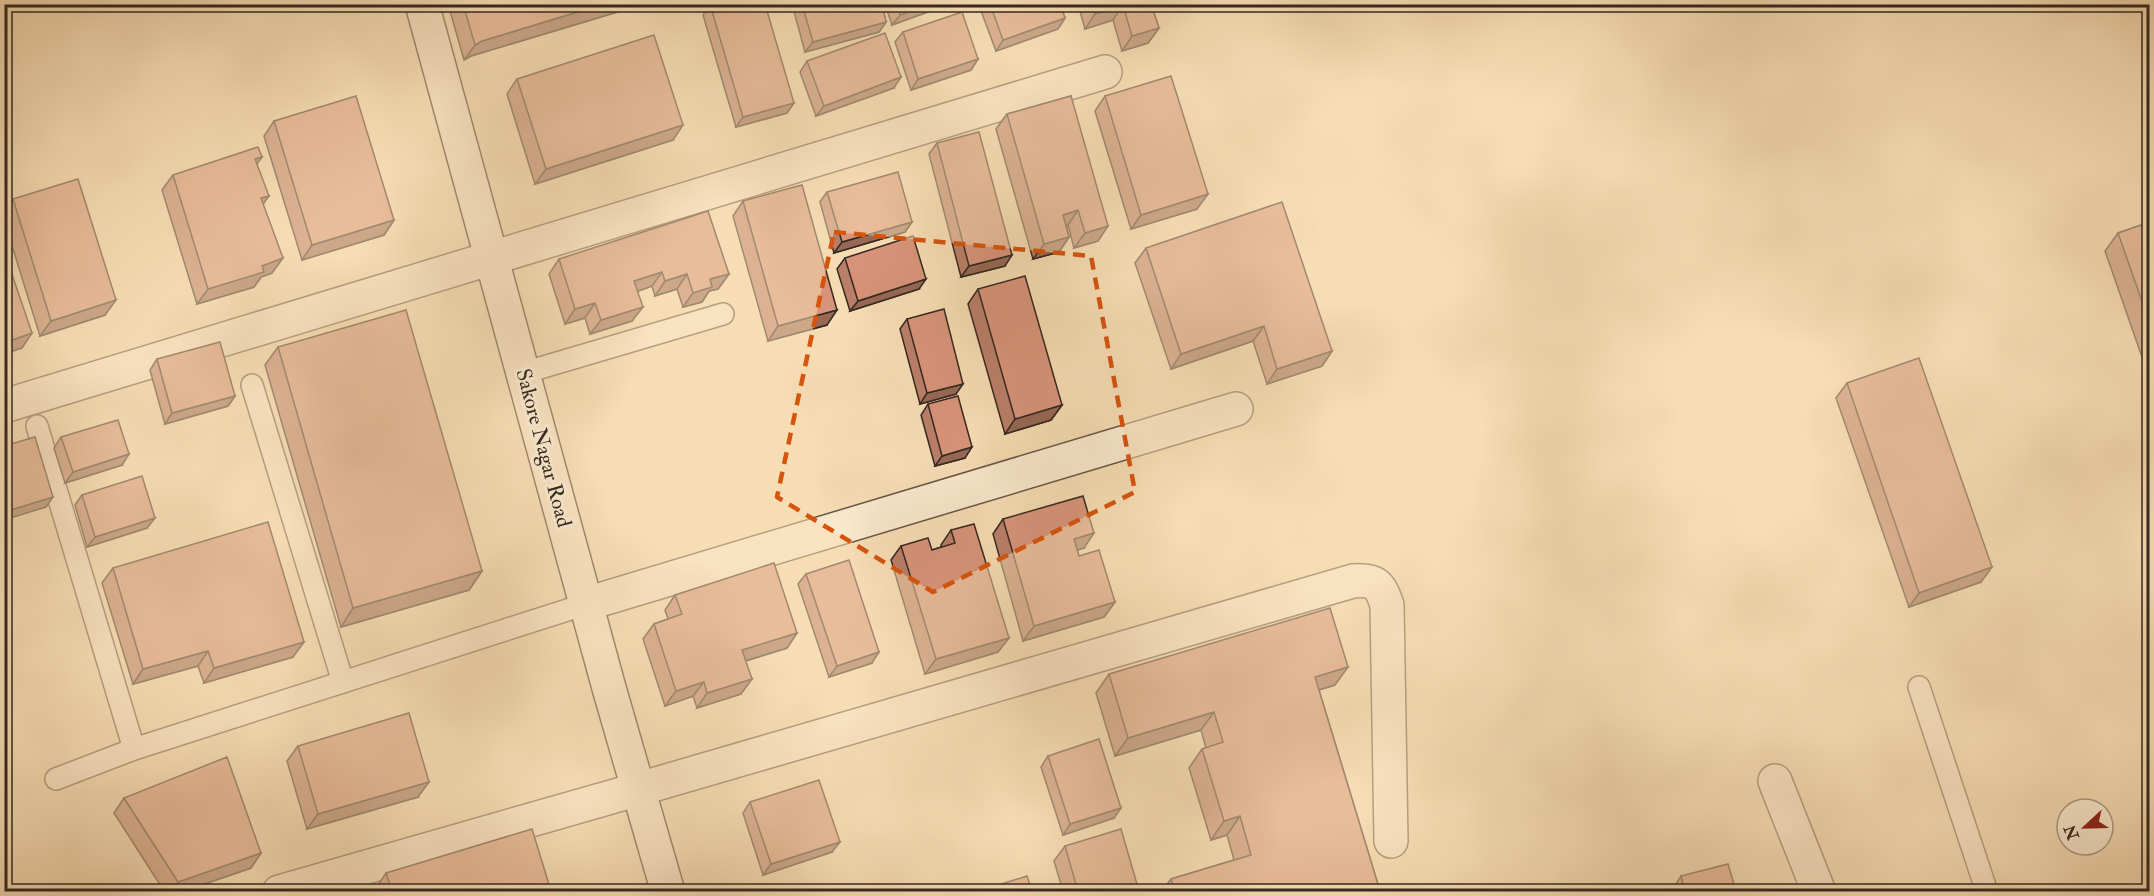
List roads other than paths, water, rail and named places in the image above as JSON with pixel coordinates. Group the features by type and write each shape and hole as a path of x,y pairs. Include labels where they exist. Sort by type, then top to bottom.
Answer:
{"street":[{"name":"Sakore Nagar Road","path":"422,4 586,604 668,891"},
{"path":"4,406 1105,72"},
{"path":"586,604 1236,409"},
{"path":"279,891 639,789 1353,581 1366,580 1377,584 1383,592 1387,605 1391,841"},
{"path":"1775,781 1819,891"}],"lane":[{"path":"523,373 723,314"},
{"path":"252,385 343,682"},
{"path":"37,426 134,749"},
{"path":"56,778 134,749 586,604"},
{"path":"1919,687 1987,891"}]}
